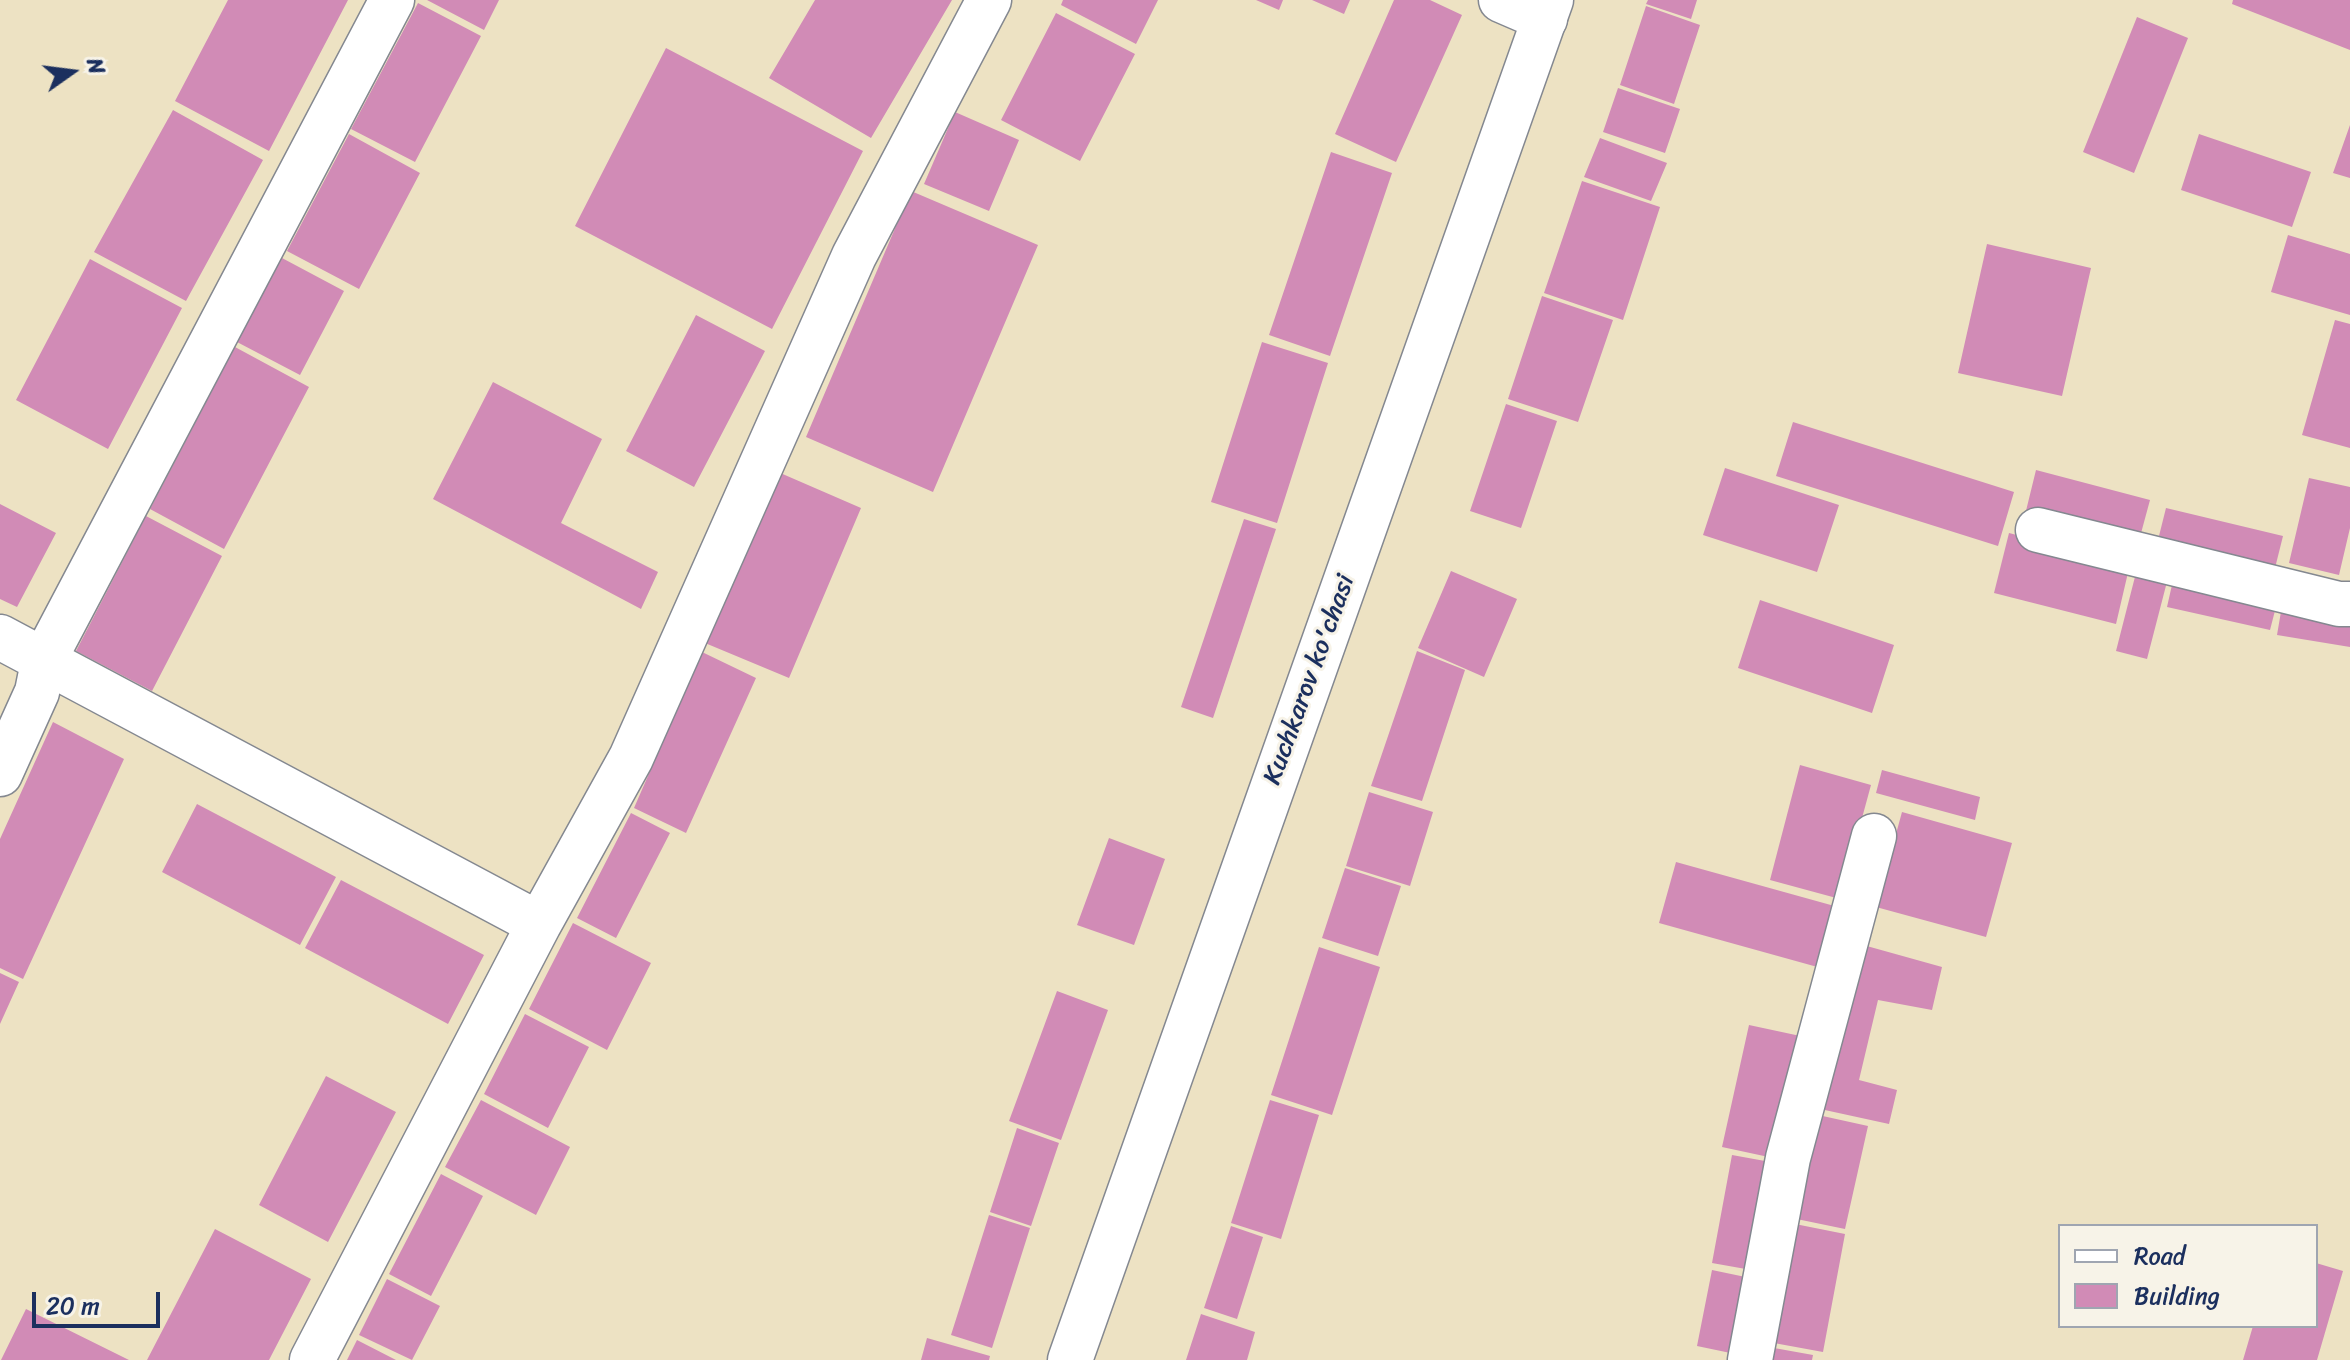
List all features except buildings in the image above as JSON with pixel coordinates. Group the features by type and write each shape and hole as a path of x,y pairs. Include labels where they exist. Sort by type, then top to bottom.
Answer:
{"street":[{"path":"0,774 37,692 43,662 392,0"},
{"path":"312,1360 539,924 631,758 854,256 989,0"},
{"path":"1501,0 1548,9"},
{"name":"Kuchkarov ko'chasi","path":"1070,1360 1548,9"},
{"path":"2038,530 2339,604 2350,604"},
{"path":"0,637 539,924"},
{"path":"1750,1360 1788,1158 1874,836"}]}
